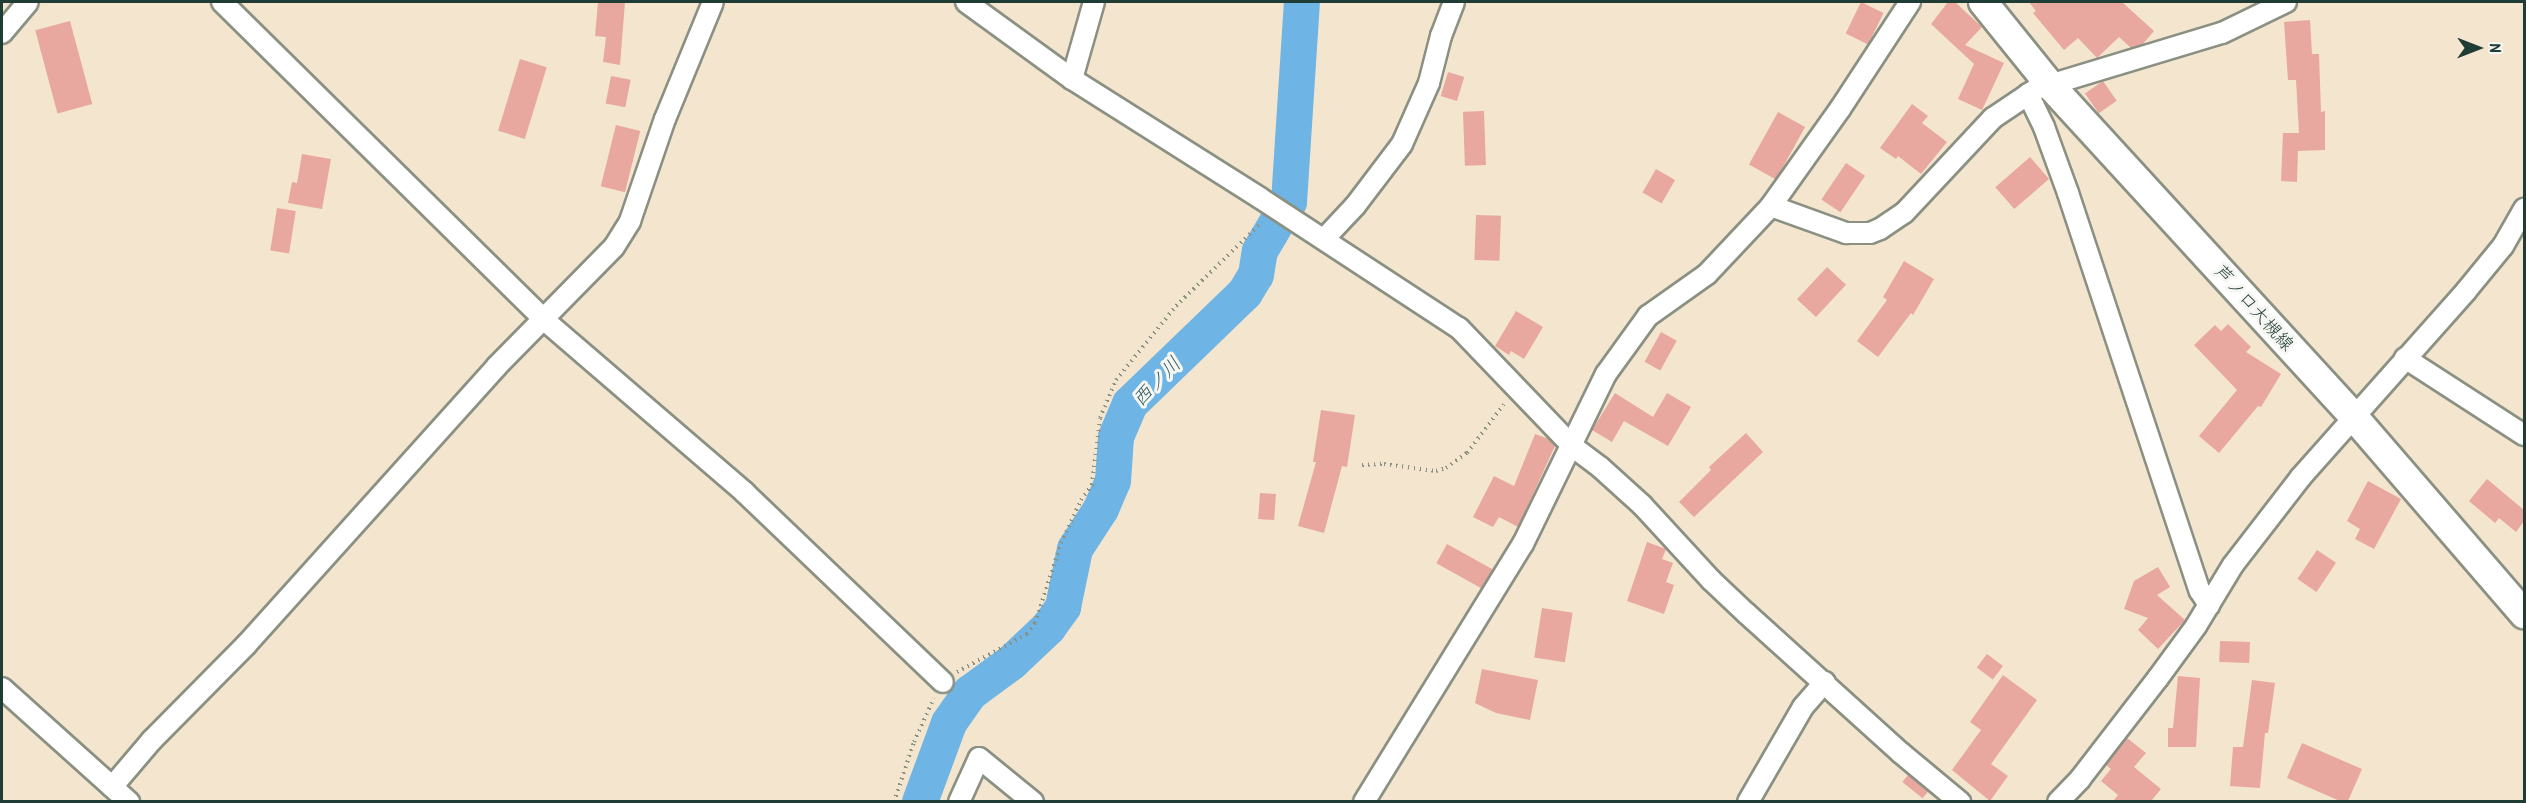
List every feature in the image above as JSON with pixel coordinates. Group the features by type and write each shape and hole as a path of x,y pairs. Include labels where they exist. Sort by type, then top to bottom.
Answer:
{"main road":[{"name":"芦ノ口大槻線","path":"1983,2 2039,90 2353,416 2524,614"}],"street":[{"path":"2,33 28,2"},
{"path":"222,2 542,318 744,492 943,682"},
{"path":"112,787 152,740 246,645 542,318 614,247 630,221 672,100 713,2"},
{"path":"966,2 1072,79 1459,328 1572,446 1600,467 1642,506 1711,580 1901,753 1960,801"},
{"path":"1072,79 1094,2"},
{"path":"1324,239 1355,206 1402,144 1429,83 1441,36 1454,2"},
{"path":"1364,801 1487,607 1523,544 1606,374 1648,316 1707,274 1771,206 1833,119 1910,2"},
{"path":"1771,206 1846,233 1870,233 1904,213 1994,118 2039,90 2222,33 2286,2"},
{"path":"2039,90 2044,127 2200,591 2209,605"},
{"path":"2058,801 2080,778 2158,678 2209,605 2233,565 2353,416 2503,246 2524,209"},
{"path":"2405,358 2524,435"},
{"path":"1748,801 1803,707 1825,682"},
{"path":"2,688 129,801"},
{"path":"959,801 979,758 1033,801"}],"path":[{"path":"894,801 914,742 943,682 966,666 1028,634 1035,622 1061,543 1081,500 1092,485 1100,418 1116,380 1176,306 1284,214"},
{"path":"1362,465 1376,464 1436,471 1446,468 1467,453 1516,389"}],"building":[{"path":"598,2 625,2 620,65 603,62 606,37 595,36"},
{"path":"1861,2 1883,13 1868,44 1846,33"},
{"path":"1948,2 1955,2 1982,27 1965,45 2004,63 1982,110 1958,99 1974,64 1931,24"},
{"path":"2029,2 2122,2 2154,31 2142,45 2131,48 2119,37 2097,58 2078,38 2064,50 2033,13 2036,11"},
{"path":"2310,20 2312,54 2319,54 2321,112 2325,111 2325,150 2298,151 2297,182 2281,181 2283,133 2299,133 2296,80 2288,80 2284,22"},
{"path":"70,21 92,104 57,113 35,30"},
{"path":"520,59 547,67 525,139 498,131"},
{"path":"1448,72 1464,77 1457,101 1441,96"},
{"path":"611,76 631,80 625,107 606,103"},
{"path":"2103,81 2117,101 2099,113 2085,94"},
{"path":"1912,104 1928,116 1922,123 1947,142 1921,174 1898,156 1896,159 1880,148"},
{"path":"1484,111 1486,165 1465,166 1463,112"},
{"path":"1778,112 1805,127 1776,180 1749,164"},
{"path":"616,125 640,131 625,192 601,186"},
{"path":"302,154 331,159 322,209 288,203 292,182 297,183"},
{"path":"2030,157 2049,179 2014,209 1995,187"},
{"path":"1846,163 1865,176 1840,212 1821,199"},
{"path":"1656,169 1675,180 1662,203 1642,192"},
{"path":"277,208 296,211 289,253 270,250"},
{"path":"1476,215 1501,216 1499,261 1474,260"},
{"path":"1904,261 1934,279 1913,315 1911,313 1878,357 1857,341 1887,300 1883,297"},
{"path":"1827,267 1846,285 1816,317 1797,299"},
{"path":"1516,311 1543,327 1524,359 1511,351 1509,355 1495,346"},
{"path":"2228,324 2251,347 2246,352 2281,374 2261,407 2258,406 2219,453 2199,436 2237,390 2194,345 2215,325 2221,331"},
{"path":"1661,332 1677,341 1660,370 1645,362"},
{"path":"1615,393 1653,417 1667,393 1691,407 1668,446 1624,421 1612,442 1592,430"},
{"path":"1321,410 1355,415 1347,467 1342,466 1324,533 1298,526 1316,462 1313,462"},
{"path":"1746,433 1763,452 1694,517 1679,502 1711,470 1709,467"},
{"path":"1535,434 1549,439 1555,446 1518,527 1499,517 1493,527 1473,517 1494,476 1514,486"},
{"path":"2487,479 2524,510 2524,521 2516,532 2499,518 2495,523 2469,501"},
{"path":"2368,481 2401,499 2374,549 2355,539 2360,529 2347,521"},
{"path":"1260,493 1276,494 1274,520 1258,519"},
{"path":"1647,542 1666,549 1662,559 1673,563 1666,582 1674,585 1664,614 1627,601"},
{"path":"1447,544 1493,570 1483,589 1436,563"},
{"path":"2317,550 2336,563 2316,592 2297,579"},
{"path":"2158,567 2170,587 2157,595 2185,620 2158,649 2138,630 2148,618 2124,609 2134,581"},
{"path":"1542,608 1573,613 1565,662 1534,657"},
{"path":"2220,641 2250,642 2249,663 2219,662"},
{"path":"1987,654 2003,666 1993,680 1977,668"},
{"path":"1482,669 1538,680 1530,720 1496,713 1475,703"},
{"path":"2003,675 2037,700 1991,764 2008,776 1990,801 1952,770 1981,730 1970,722"},
{"path":"2178,676 2200,678 2196,747 2168,747 2168,728 2173,728"},
{"path":"2252,680 2275,683 2268,733 2265,733 2260,788 2230,786 2233,747 2243,747"},
{"path":"2127,738 2146,753 2134,767 2161,789 2151,801 2113,801 2118,795 2101,781 2111,769 2106,765"},
{"path":"2302,743 2362,769 2348,801 2340,801 2287,778"},
{"path":"1908,775 1928,791 1923,798 1902,782"}],"waterway":[{"name":"西ノ川","path":"920,802 949,723 970,693 1012,662 1048,628 1063,607 1075,549 1101,509 1113,481 1116,437 1130,404 1245,293 1256,275 1260,251 1289,202 1302,2"}]}
